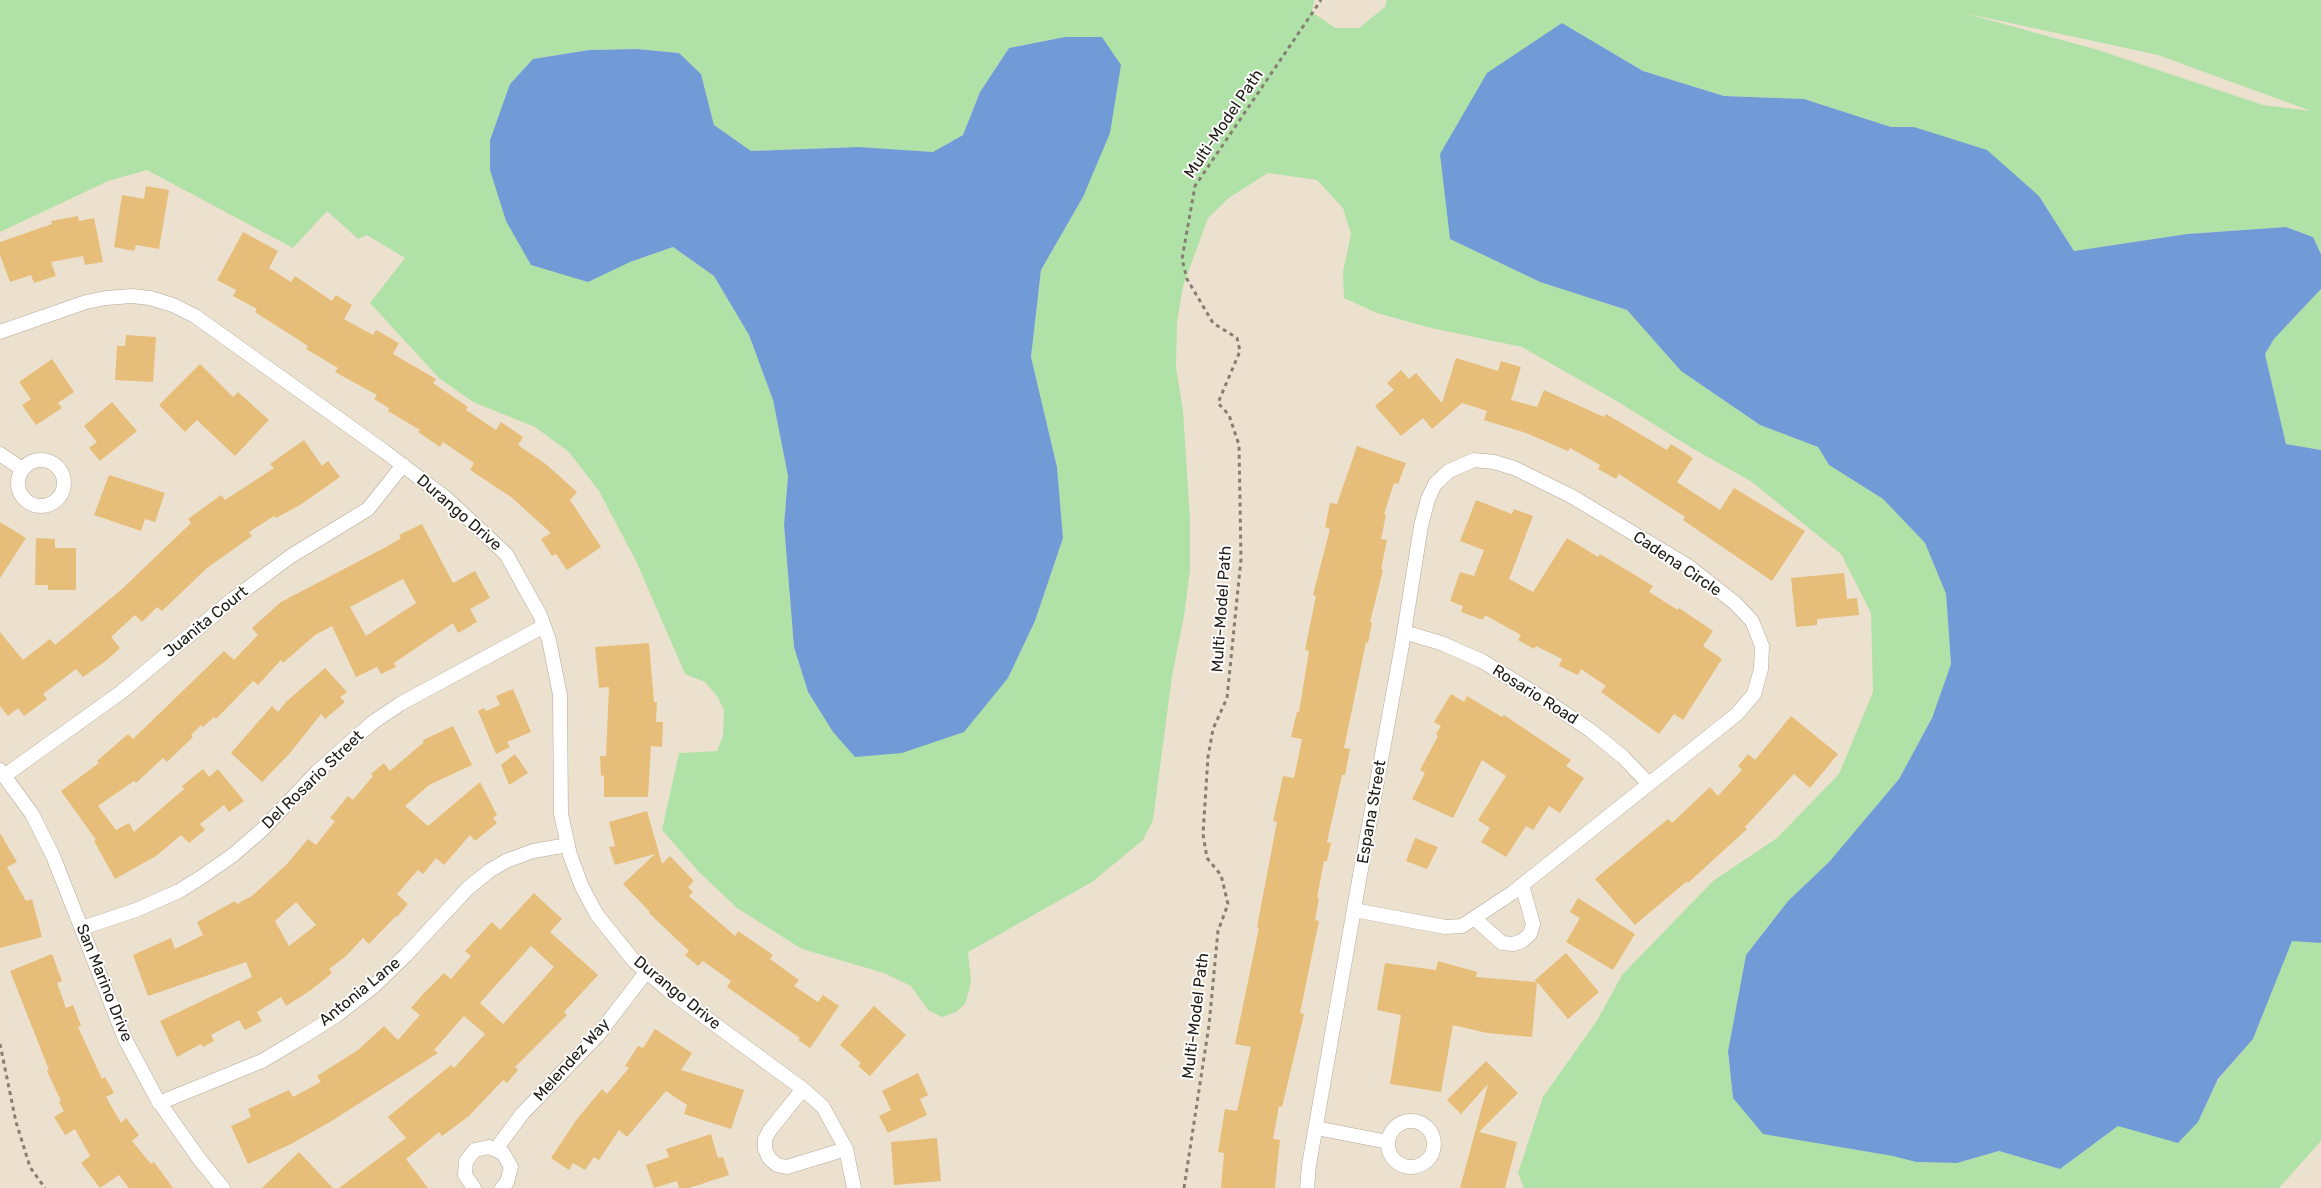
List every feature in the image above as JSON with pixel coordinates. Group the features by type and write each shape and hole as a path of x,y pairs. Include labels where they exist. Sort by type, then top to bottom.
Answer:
{"street":[{"name":"Durango Drive","path":"0,332 86,302 106,298 150,298 173,305 203,321 446,498 506,554 523,582 544,626 556,670 560,695 561,814 568,845 582,887 597,915 634,961 803,1089 823,1107 846,1149 854,1188"},
{"path":"0,454 22,469"},
{"name":"Espana Street","path":"1307,1188 1421,526 1428,498 1435,484 1449,471 1474,460"},
{"name":"Cadena Circle","path":"1354,910 1445,926 1462,926 1522,885 1737,714 1754,694 1761,669 1762,646 1752,621 1735,603 1688,566 1571,496 1514,468 1494,462 1474,460"},
{"name":"Juanita Court","path":"2,773 120,693 225,605 291,556 368,509 403,466"},
{"name":"Del Rosario Street","path":"82,928 136,910 179,891 200,878 233,855 263,829 317,772 372,723 400,704 544,626"},
{"name":"Rosario Road","path":"1404,632 1441,643 1482,661 1536,694 1590,730 1623,757 1649,784"},
{"name":"San Marino Drive","path":"2,773 32,814 53,856 125,1039 160,1103 200,1160 223,1188"},
{"name":"Antonia Lane","path":"160,1103 262,1061 337,1015 374,986 406,955 468,888 489,872 506,861 533,851 568,845"},
{"path":"1474,918 1502,943 1513,944 1522,941 1530,934 1533,924 1522,885"},
{"name":"Melendez Way","path":"496,1148 522,1114 598,1035 647,972"},
{"path":"803,1089 765,1139 765,1149 769,1158 777,1165 787,1167 846,1149"},
{"path":"1316,1128 1388,1142"},
{"path":"474,1188 466,1175 466,1161 476,1150 482,1148 496,1148 508,1159 510,1167 507,1182 502,1188"}],"path":[{"name":"Multi-Model Path","path":"1184,1188 1209,1025 1218,931 1228,904 1221,874 1207,858 1203,834 1208,757 1212,729 1227,698 1241,559 1239,445 1229,416 1218,403 1240,351 1237,338 1212,323 1187,279 1182,259 1195,186 1321,0"},
{"path":"0,1044 16,1122 30,1167 44,1188"},
{"path":"39,1188 40,1181"}],"green space":[{"path":"0,0 1314,0 1312,12 1335,28 1359,28 1385,7 1387,0 2321,0 2321,254 2313,237 2286,227 2187,234 2074,251 2039,196 1914,127 1891,127 1804,99 1724,96 1643,71 1562,23 1450,239 1540,282 1627,310 1681,371 1760,425 1818,447 1829,465 1883,499 1925,543 1946,594 1951,664 1932,718 1899,779 1829,862 1788,901 1746,955 1728,1051 1733,1098 1916,1162 1957,1163 1999,1151 2060,1169 2118,1126 2198,1122 2218,1080 2253,1039 2292,940 2321,943 2321,1141 2279,1188 1524,1188 1518,1173 1543,1097 1598,1019 1622,975 1713,881 1777,838 1839,774 1873,692 1871,613 1841,554 1752,482 1692,448 1615,400 1522,347 1431,328 1377,313 1344,298 1343,272 1351,234 1343,208 1317,180 1268,173 1230,197 1208,218 1183,286 1177,322 1176,367 1183,411 1190,519 1190,569 1184,616 1172,676 1153,820 1143,840 1092,882 968,952 971,983 965,1004 956,1012 942,1017 928,1010 911,986 884,973 802,949 737,908 699,872 662,830 679,753 717,751 723,736 724,710 717,696 705,682 685,674 637,563 599,491 569,452 535,427 473,402 439,378 370,303 405,258 367,235 358,239 327,211 293,248 147,170 108,181 0,232","holes":["1964,13 2158,55 2311,111 2263,105 2098,50","1065,37 1083,197 1041,270 1031,357 1057,467 1063,538 1035,621 1008,678 833,732 808,692 794,647 784,525 788,476 773,400 749,335 714,276 673,247 630,262 490,170 490,140 510,84 533,59 589,50 637,49 679,53 701,74 714,125 751,151 859,147 933,152 963,135 980,92 1009,48"]},
{"path":"2321,289 2321,450 2286,444 2265,354 2274,339"}],"water":[{"path":"1562,23 1643,71 1724,96 1804,99 1891,127 1914,127 1987,150 2039,196 2074,251 2187,234 2286,227 2313,237 2321,254 2321,289 2274,339 2265,354 2286,444 2321,450 2321,943 2292,941 2253,1039 2218,1079 2198,1122 2178,1143 2118,1126 2060,1169 1999,1151 1957,1163 1916,1162 1893,1156 1763,1134 1733,1098 1728,1051 1746,955 1788,901 1829,862 1899,779 1932,718 1951,664 1946,594 1925,543 1883,499 1829,465 1818,447 1760,425 1681,371 1627,310 1540,282 1450,239 1440,154 1487,73"},
{"path":"1065,37 1102,37 1121,65 1110,133 1083,197 1041,270 1031,357 1057,467 1063,538 1035,621 1008,678 964,732 902,753 855,757 833,732 808,692 794,647 784,525 788,476 773,400 749,335 714,276 673,247 630,262 588,282 531,265 506,221 490,170 490,140 510,84 533,59 589,50 637,49 679,53 701,74 714,125 751,151 859,147 933,152 963,135 980,92 1009,48"}],"building":[{"path":"146,186 169,190 159,249 136,245 134,251 114,247 122,195 144,199"},
{"path":"78,216 79,221 94,218 103,262 85,265 83,256 51,262 56,276 34,283 31,275 10,282 0,255 0,242 52,224 51,221"},
{"path":"243,232 278,251 269,268 291,282 295,276 332,301 336,295 352,305 344,319 373,335 376,330 399,343 393,354 436,379 433,383 468,407 466,410 496,430 501,422 523,437 518,445 547,465 577,492 570,500 601,547 567,570 556,554 552,556 541,539 551,533 511,497 470,470 474,463 443,442 440,447 418,432 420,430 388,411 389,408 374,399 377,395 335,372 338,368 306,349 308,346 255,312 257,309 233,296 236,290 217,280"},
{"path":"126,335 156,337 153,382 115,380 117,346 125,346"},
{"path":"1456,358 1498,371 1501,361 1521,367 1511,400 1537,407 1544,390 1604,417 1606,414 1667,450 1671,444 1693,458 1677,482 1720,510 1734,488 1805,531 1772,581 1683,520 1685,517 1619,474 1616,479 1598,469 1600,465 1570,448 1568,451 1526,433 1484,420 1487,411 1462,403 1432,429 1423,418 1401,436 1375,406 1394,390 1387,383 1401,370 1409,379 1416,373 1442,403"},
{"path":"52,359 74,392 58,403 62,408 36,425 22,405 31,399 19,382"},
{"path":"200,364 233,397 238,392 269,420 235,456 197,420 185,432 159,405"},
{"path":"112,402 137,431 100,461 89,448 97,442 84,426"},
{"path":"304,440 322,466 328,461 340,477 300,505 276,518 274,516 249,532 252,536 207,568 162,611 157,607 142,622 135,615 111,637 120,648 107,660 83,677 76,669 43,694 47,699 24,716 18,708 8,716 0,706 0,632 23,660 50,639 55,645 122,589 191,523 188,519 221,495 225,500 274,468 270,464"},
{"path":"1357,446 1406,463 1398,484 1394,483 1384,514 1386,515 1381,539 1387,540 1381,569 1383,570 1370,622 1372,623 1368,643 1366,642 1344,748 1350,749 1345,775 1342,775 1327,842 1331,843 1327,861 1324,861 1317,898 1319,898 1315,920 1319,921 1300,1013 1304,1014 1282,1107 1279,1106 1273,1139 1280,1140 1275,1188 1221,1188 1224,1153 1218,1152 1225,1109 1237,1111 1251,1047 1235,1044 1259,928 1257,927 1277,822 1273,821 1283,776 1294,778 1302,739 1291,737 1297,712 1299,712 1309,651 1305,650 1316,596 1313,595 1330,529 1325,527 1330,503 1337,504"},
{"path":"109,475 165,493 155,522 145,519 141,531 94,515"},
{"path":"1476,500 1512,514 1514,509 1533,516 1509,579 1533,592 1567,538 1598,557 1600,554 1653,586 1649,592 1678,610 1679,608 1713,631 1703,646 1722,659 1683,720 1674,714 1659,734 1601,692 1606,686 1581,669 1578,675 1559,666 1562,659 1536,646 1534,649 1518,640 1521,635 1485,615 1483,620 1461,612 1463,606 1450,601 1460,572 1474,576 1484,550 1460,541"},
{"path":"0,522 26,538 0,578"},
{"path":"422,524 453,583 475,571 490,598 470,609 477,622 458,633 453,623 394,663 396,667 381,674 377,667 356,677 332,626 315,635 283,663 281,660 258,685 253,681 216,719 214,717 203,727 201,725 191,735 193,737 167,762 163,758 136,783 134,781 98,806 116,830 129,823 134,832 184,789 182,786 203,769 209,777 218,769 244,801 229,812 224,805 200,824 205,830 189,843 181,835 156,856 115,879 94,841 96,840 61,791 99,763 97,761 128,734 133,739 224,651 234,660 258,635 252,628 281,602 386,547 401,538 399,535","holes":["403,579 416,603 366,636 350,607"]},
{"path":"36,538 55,539 55,548 76,548 76,590 48,590 48,585 35,585"},
{"path":"1844,573 1847,599 1857,598 1859,615 1817,619 1817,625 1796,627 1791,578"},
{"path":"649,643 654,702 657,702 656,722 663,722 662,747 651,746 648,797 604,797 604,775 601,776 600,756 606,756 609,687 599,688 595,647"},
{"path":"325,668 347,692 340,697 345,702 325,719 321,714 290,753 262,782 231,753 272,706 278,712 286,702"},
{"path":"513,689 531,732 507,742 510,747 496,754 478,711 484,708 486,711 500,705 496,696"},
{"path":"1451,694 1464,702 1467,696 1502,717 1504,715 1571,760 1566,766 1584,778 1560,813 1549,806 1533,830 1526,826 1506,857 1481,842 1490,828 1478,820 1506,776 1482,760 1453,818 1412,799 1425,773 1420,770 1438,736 1436,734 1441,726 1434,722"},
{"path":"1791,716 1838,754 1810,788 1794,774 1745,827 1747,829 1688,883 1687,881 1635,925 1595,879 1668,819 1672,823 1710,787 1718,796 1742,770 1738,766 1748,754 1755,760"},
{"path":"453,726 472,765 429,785 405,806 428,826 480,782 497,815 493,818 497,823 475,841 470,835 444,865 436,858 423,874 418,870 397,894 408,904 397,917 369,944 363,938 346,956 329,969 332,973 311,990 286,1006 281,997 257,1012 262,1021 245,1030 239,1020 211,1035 214,1041 203,1047 201,1044 177,1057 160,1021 252,977 246,962 148,996 133,955 171,938 175,949 203,935 197,922 235,901 237,904 252,896 287,864 308,839 316,845 335,821 330,818 348,796 353,800 373,776 371,774 384,763 390,771 424,742 423,740","holes":["296,902 316,925 289,946 275,921"]},
{"path":"515,754 528,773 509,785 501,765"},
{"path":"647,811 662,864 670,856 694,881 688,887 693,892 689,896 735,936 738,931 773,955 770,959 799,980 794,986 818,1002 823,995 839,1006 810,1048 798,1040 800,1038 727,987 731,981 703,961 698,966 685,955 689,951 649,913 623,884 655,854 615,865 609,847 615,846 609,822"},
{"path":"0,833 17,862 7,867 26,901 32,899 42,937 0,948"},
{"path":"1415,838 1438,847 1427,869 1406,861"},
{"path":"534,893 562,919 550,932 598,975 564,1012 567,1015 515,1067 518,1070 507,1083 503,1080 469,1116 442,1136 439,1132 406,1159 428,1188 339,1188 406,1138 388,1117 451,1065 454,1068 485,1034 464,1016 434,1050 438,1053 330,1122 291,1144 248,1164 231,1126 251,1117 248,1109 289,1090 293,1097 321,1082 317,1076 358,1050 384,1026 398,1040 420,1015 411,1008 424,993 444,973 451,979 471,956 465,951 492,922 500,930","holes":["531,946 554,967 503,1024 480,1003"]},
{"path":"1578,898 1635,934 1613,970 1566,942 1580,918 1570,912"},
{"path":"1566,953 1599,992 1568,1019 1537,982 1532,1037 1487,1033 1453,1025 1441,1092 1390,1084 1401,1015 1377,1010 1385,963 1436,970 1438,961 1477,972 1476,977 1536,982 1535,980"},
{"path":"52,954 62,981 57,983 66,1008 73,1005 81,1026 78,1027 102,1079 105,1077 114,1093 106,1097 121,1123 126,1118 139,1135 132,1141 151,1164 154,1162 173,1188 129,1188 119,1175 100,1188 81,1163 90,1156 75,1129 65,1135 54,1117 64,1111 59,1102 61,1101 47,1071 49,1070 10,971"},
{"path":"874,1006 906,1035 870,1076 858,1066 861,1063 840,1045"},
{"path":"655,1029 692,1053 681,1070 744,1090 731,1129 684,1114 687,1105 666,1091 627,1137 619,1130 599,1160 594,1157 585,1170 573,1163 569,1170 551,1158 577,1119 602,1089 607,1094 629,1068 625,1066 638,1046 643,1048"},
{"path":"1486,1061 1518,1093 1479,1132 1517,1142 1505,1188 1460,1188 1488,1084 1461,1114 1447,1100"},
{"path":"918,1073 928,1095 920,1099 927,1115 888,1133 879,1116 891,1110 882,1091"},
{"path":"711,1134 718,1158 723,1157 729,1175 689,1188 679,1188 677,1181 654,1188 646,1165 669,1157 666,1149"},
{"path":"937,1138 941,1181 894,1185 891,1142"},
{"path":"299,1152 333,1188 262,1188"}]}
